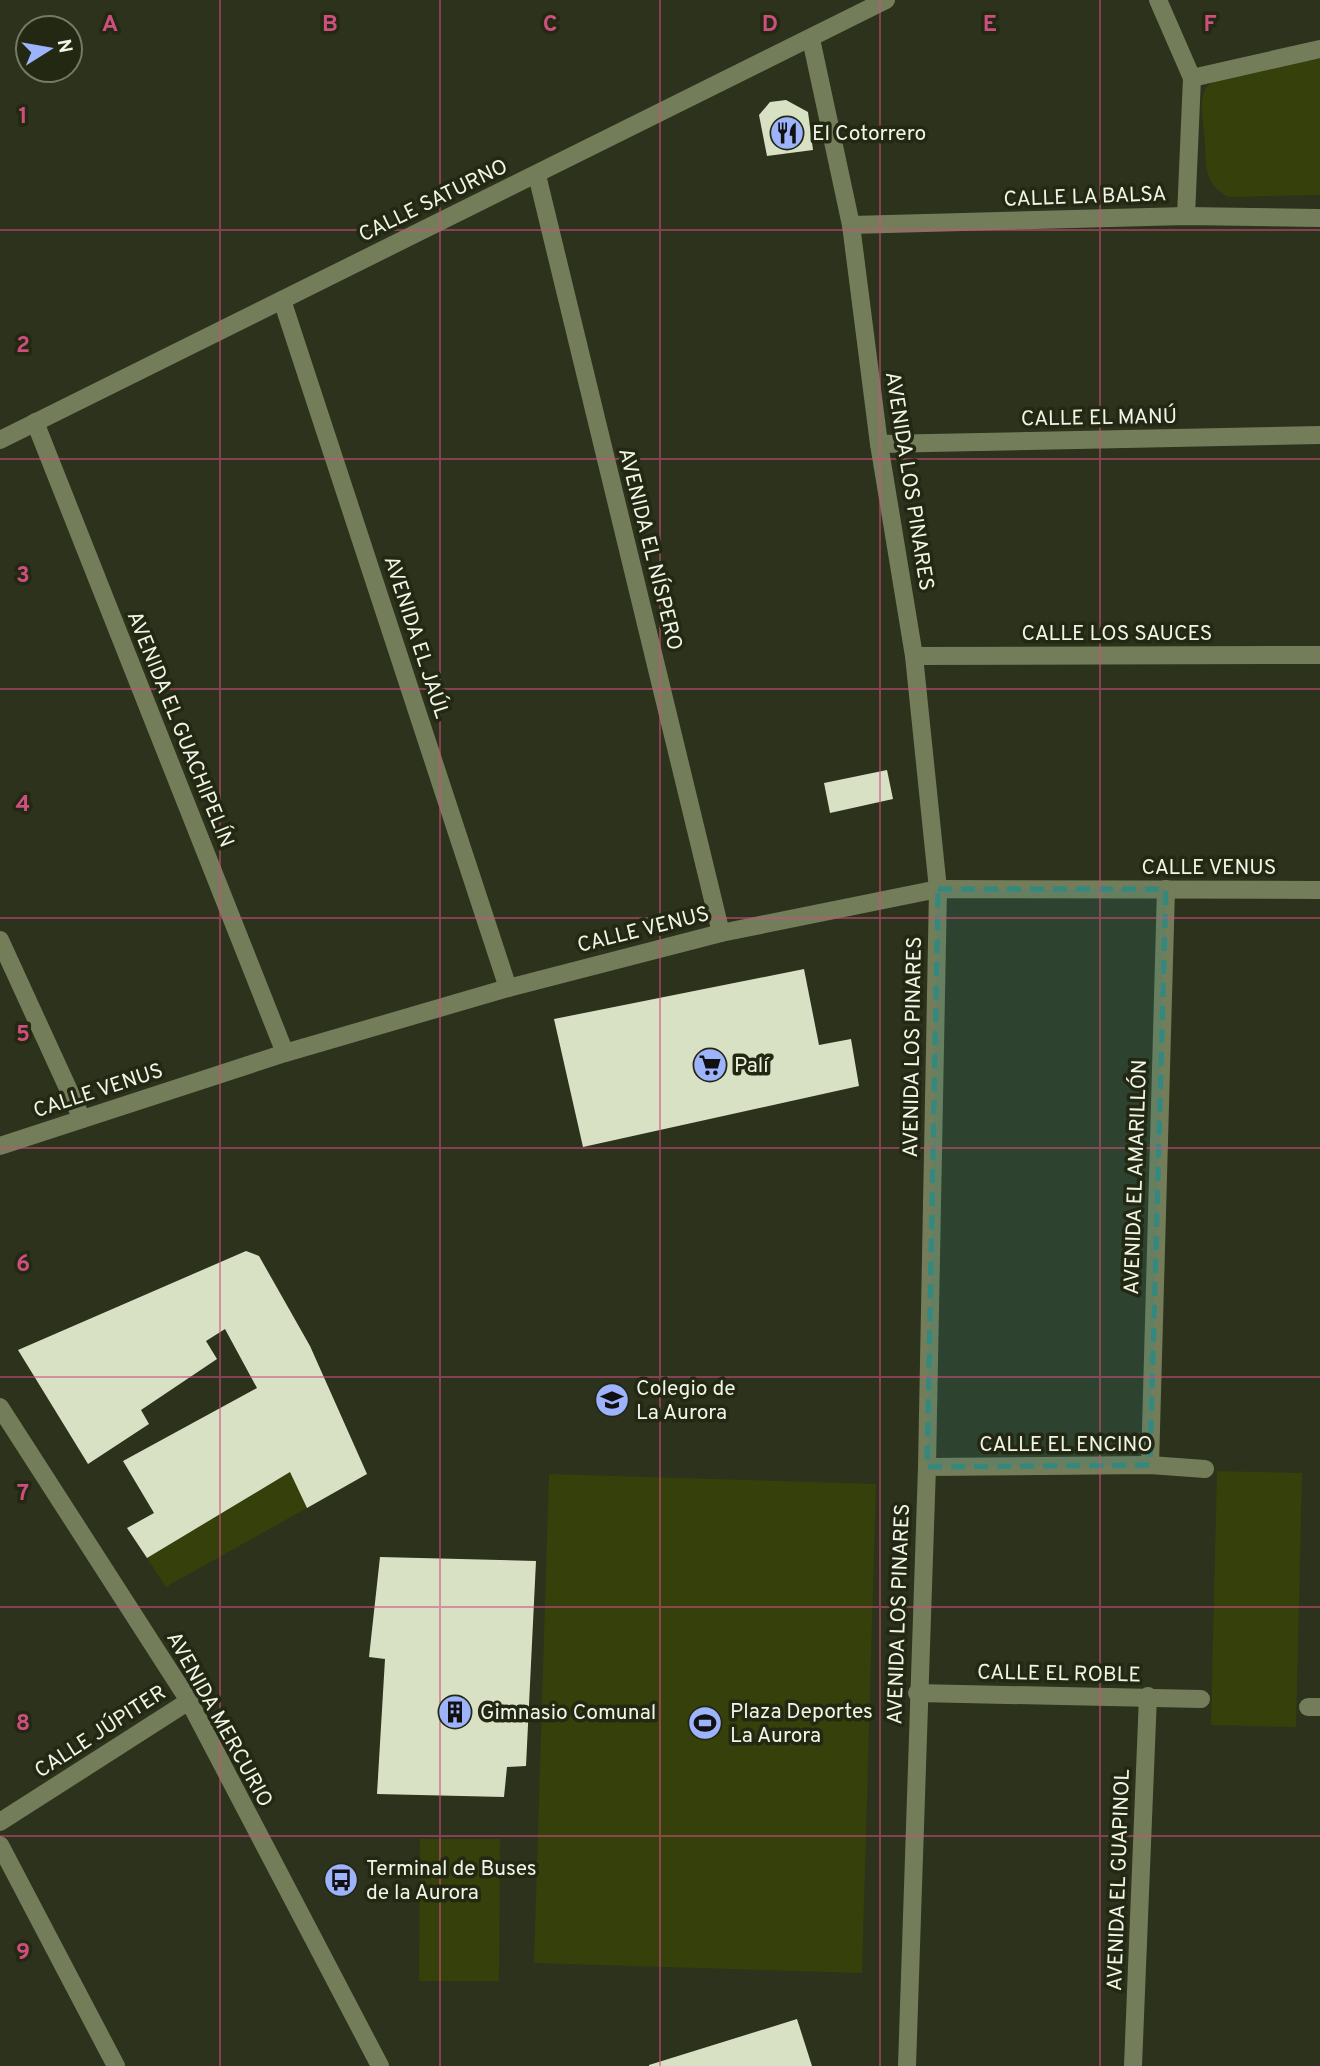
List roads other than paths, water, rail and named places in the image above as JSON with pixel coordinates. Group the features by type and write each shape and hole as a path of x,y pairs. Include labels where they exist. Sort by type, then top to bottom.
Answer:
{"street":[{"name":"CALLE SATURNO","path":"0,440 886,0"},
{"path":"1158,0 1192,78 1186,216"},
{"name":"AVENIDA LOS PINARES","path":"811,39 851,225 879,444 914,656 938,889 927,1467 917,1693 907,2066"},
{"path":"1192,78 1320,49"},
{"name":"AVENIDA EL NÍSPERO","path":"537,175 721,933"},
{"name":"CALLE LA BALSA","path":"851,225 1186,216 1320,218"},
{"name":"AVENIDA EL JAÚL","path":"282,300 508,988"},
{"name":"AVENIDA EL GUACHIPELÍN","path":"35,422 285,1053"},
{"name":"CALLE EL MANÚ","path":"879,444 1320,435"},
{"name":"CALLE LOS SAUCES","path":"914,656 1320,654"},
{"name":"CALLE VENUS","path":"0,1146 285,1053 508,988 721,933 938,889 1320,890"},
{"name":"AVENIDA EL AMARILLÓN","path":"1150,1465 1166,889"},
{"path":"0,940 82,1119"},
{"name":"AVENIDA MERCURIO","path":"0,1407 189,1701 380,2066"},
{"name":"CALLE EL ENCINO","path":"927,1467 1150,1465 1205,1469"},
{"name":"CALLE EL ROBLE","path":"917,1693 1201,1699"},
{"name":"AVENIDA EL GUAPINOL","path":"1133,2066 1148,1696"},
{"name":"CALLE JÚPITER","path":"0,1822 189,1701"},
{"path":"0,1845 116,2066"}],"place":[{"name":"El Cotorrero","path":"787,133"},
{"name":"Palí","path":"710,1065"},
{"name":"Colegio de La Aurora","path":"612,1400"},
{"name":"Gimnasio Comunal","path":"455,1712"},
{"name":"Plaza Deportes La Aurora","path":"705,1723"},
{"name":"Terminal de Buses de la Aurora","path":"341,1880"}]}
